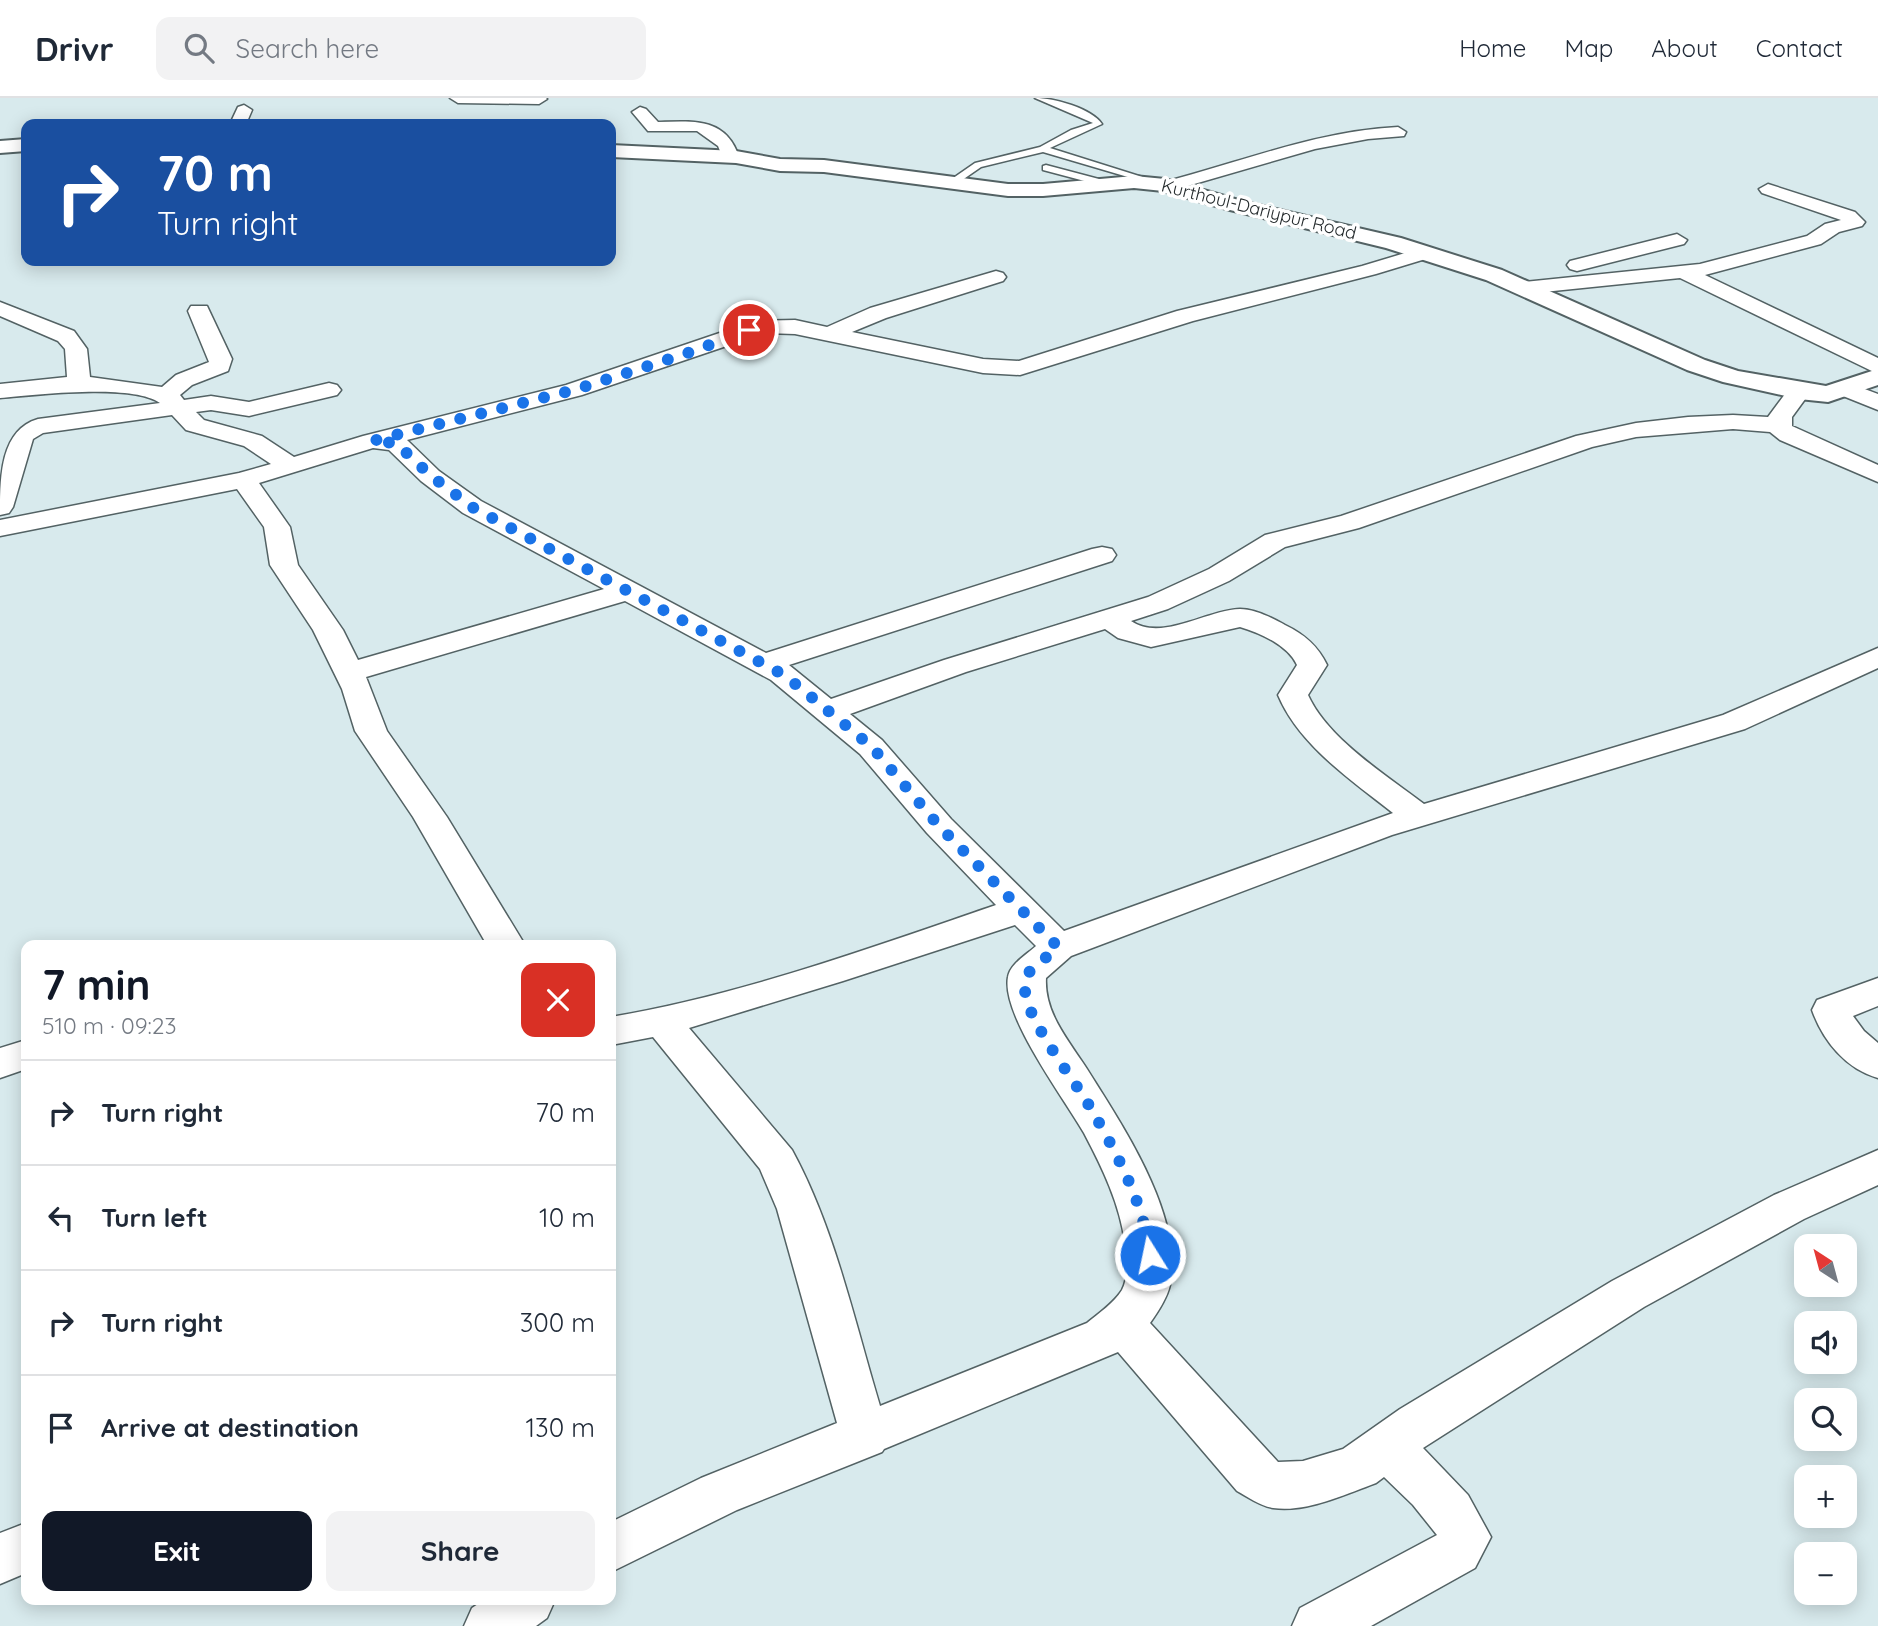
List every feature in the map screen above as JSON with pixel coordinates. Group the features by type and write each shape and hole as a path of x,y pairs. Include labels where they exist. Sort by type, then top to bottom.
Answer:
{"street":[{"path":"458,98 539,99"},
{"path":"640,112 654,128 701,125 726,144 730,157"},
{"path":"1161,185 1224,173 1283,152 1360,133 1398,132"},
{"path":"0,147 21,145"},
{"name":"Kurthoul-Dariypur Road","path":"616,151 730,157 779,165 824,166 1027,191 1111,185 1161,185 1425,253 1494,275 1696,365 1732,377 1799,391 1828,394 1878,377"},
{"path":"1524,288 1685,273 1814,240 1832,228 1855,222 1847,216 1768,189"},
{"path":"1494,275 1576,265 1677,240"},
{"path":"0,528 244,480 372,441 574,390 763,326 795,327 990,368 1020,368 1185,316 1425,253"},
{"path":"1685,273 1878,367"},
{"path":"830,334 867,317 996,277"},
{"path":"0,308 66,336 76,349 79,380 82,383"},
{"path":"173,402 184,380 220,366 221,359 198,311"},
{"path":"0,391 82,383 147,390 173,402 195,425 253,441 291,466"},
{"path":"1846,389 1878,403"},
{"path":"0,507 21,437 27,430 49,423 173,402 222,402 249,409 329,390"},
{"path":"1799,391 1780,417 1780,425 1789,435 1878,474"},
{"path":"827,711 942,670 1158,603 1204,583 1275,541 1350,522 1601,437 1636,430 1709,423 1780,425"},
{"path":"372,441 396,443 430,475 472,507 763,664 798,686 872,747 939,826 1058,947"},
{"path":"244,480 272,515 284,565 295,585 321,616 349,672 374,737 430,817 503,940"},
{"path":"763,664 1102,555"},
{"path":"349,672 629,591"},
{"path":"1108,618 1128,632 1151,638 1240,618 1252,620 1296,645 1310,657 1312,665 1293,695 1295,705 1337,749 1418,816"},
{"path":"616,1546 719,1494 865,1437 1104,1337 1137,1308 1147,1285 1150,1255 1147,1228 1089,1105 1032,1015 1025,991 1027,974 1058,947 1418,816 1734,722 1878,657"},
{"path":"616,1030 662,1021 848,968 1020,909"},
{"path":"1878,991 1831,1010 1836,1026 1850,1043 1878,1064"},
{"path":"662,1021 777,1161 790,1186 865,1437"},
{"path":"0,1063 21,1057"},
{"path":"1121,1322 1255,1475 1273,1485 1303,1484 1358,1468 1417,1424 1628,1294 1789,1207 1878,1166"},
{"path":"1319,1626 1457,1551 1465,1537 1458,1520 1439,1497 1387,1447"},
{"path":"0,1559 21,1549"},
{"path":"491,1626 521,1605"}],"lane":[{"path":"952,183 978,165 1043,149 1098,123 1087,115 1039,98"},
{"path":"1043,149 1161,185"},
{"path":"1046,168 1111,185"}],"route":[{"path":"749,330 574,390 372,441 396,443 418,465 472,507 782,674 872,747 920,806 1058,947 1027,974 1025,991 1032,1015 1089,1105 1109,1144 1147,1228 1150,1255"}]}
